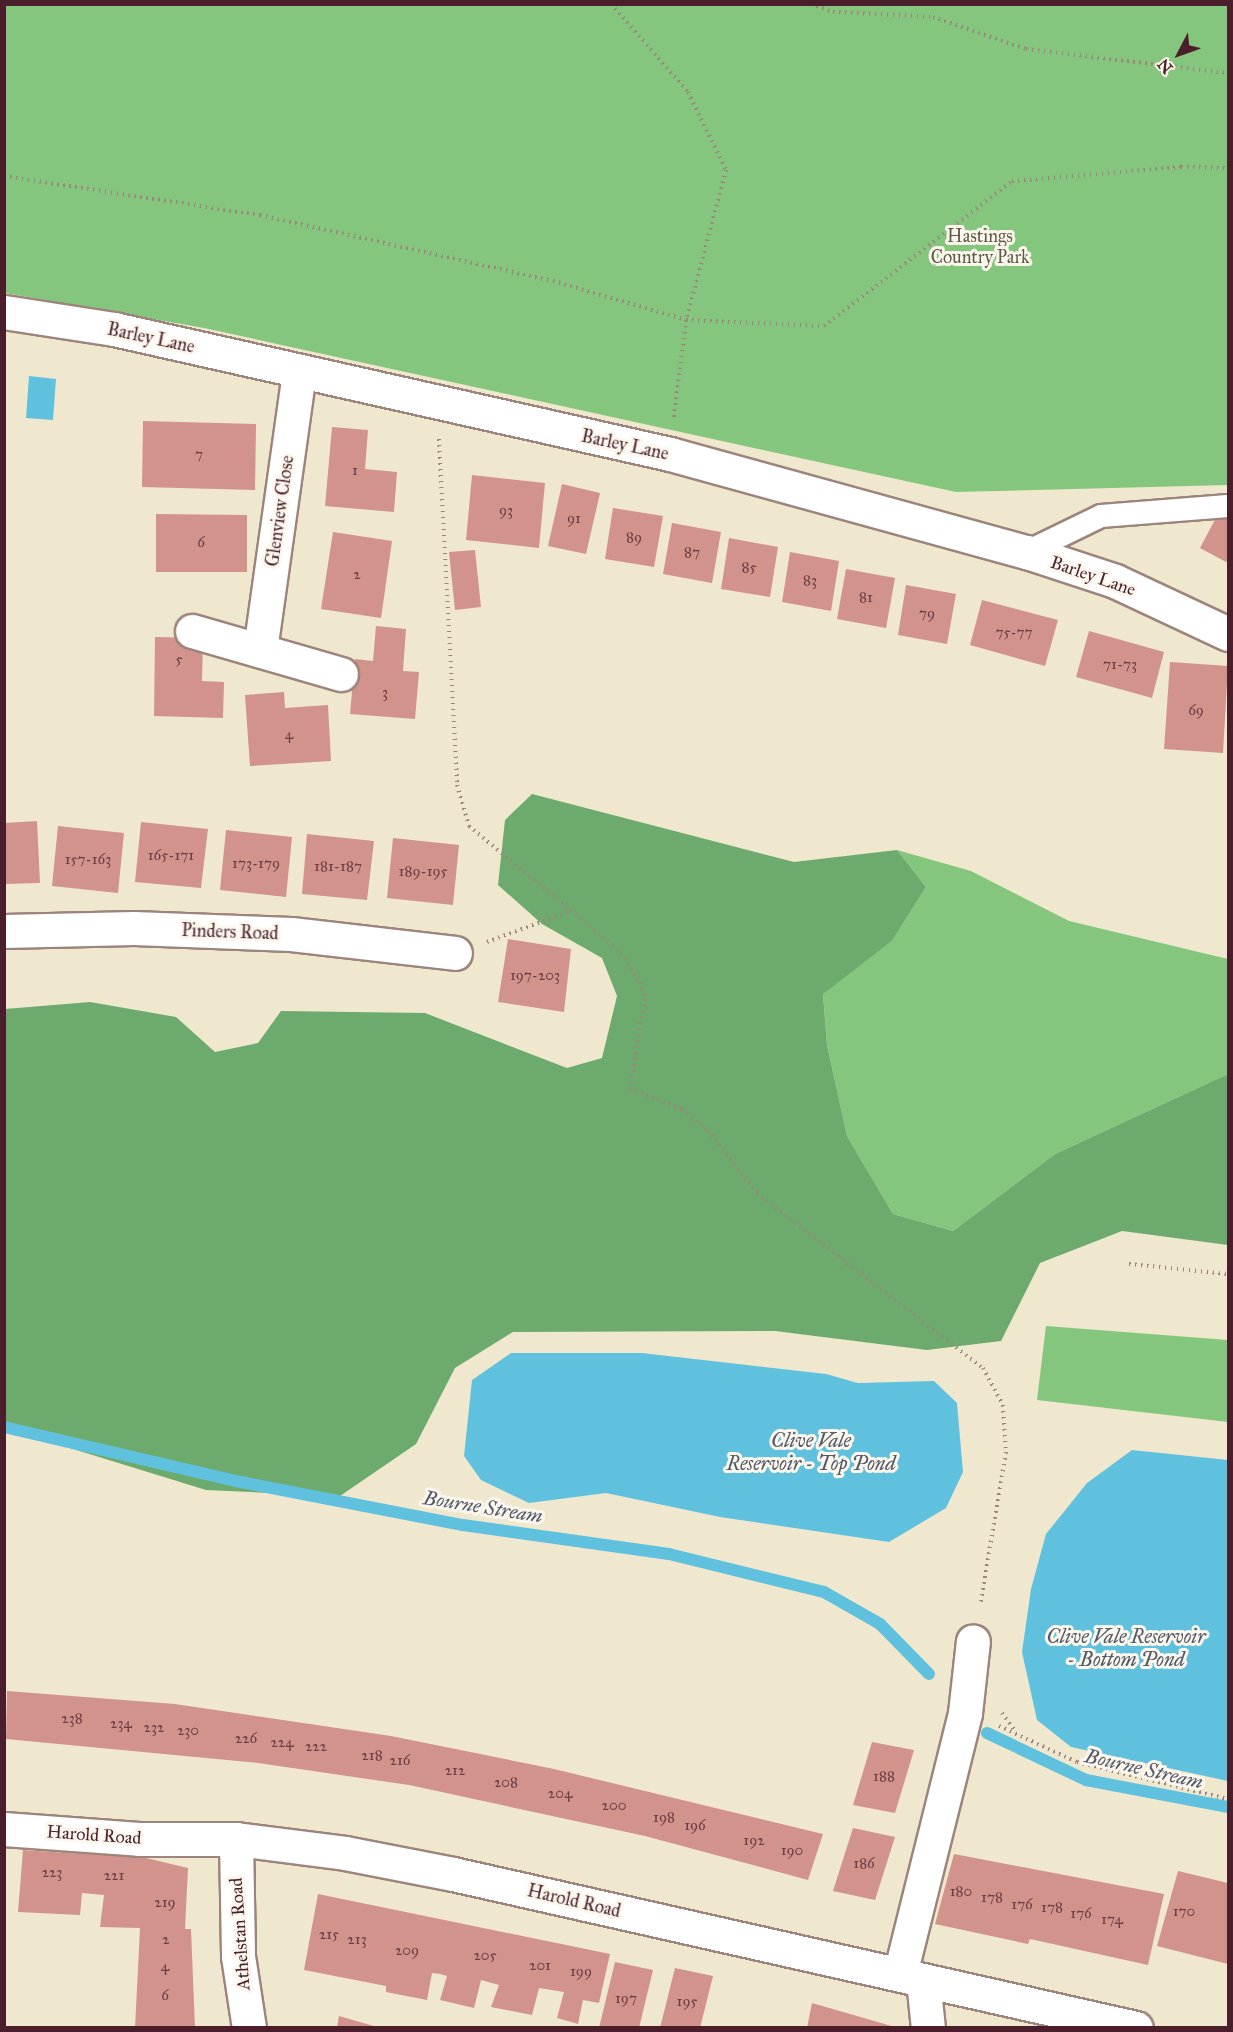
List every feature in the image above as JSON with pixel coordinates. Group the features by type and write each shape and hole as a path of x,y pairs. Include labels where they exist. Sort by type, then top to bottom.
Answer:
{"street":[{"name":"Barley Lane","path":"4,312 114,329 437,404 670,454 1027,552 1115,581 1228,634"},
{"name":"Glenview Close","path":"260,650 299,371"},
{"path":"192,631 341,674"},
{"name":"Pinders Road","path":"4,931 134,928 291,934 455,953"},
{"path":"928,2028 911,1977 965,1713 974,1641"},
{"name":"Harold Road","path":"4,1829 139,1839 236,1839 345,1853 453,1874 1136,2028"},
{"name":"Athelstan Road","path":"236,1839 238,1956 249,2028"}],"lane":[{"path":"1027,552 1101,516 1228,507"}],"path":[{"path":"611,4 688,92 726,170 686,320 670,454"},
{"path":"811,4 833,12 933,17 1026,49 1228,73"},
{"path":"4,176 260,215 553,281 686,320 824,326 1012,181 1180,167 1228,168"},
{"path":"437,404 457,785 469,826 617,949 638,977 645,999 630,1088 681,1109 708,1130 757,1194 983,1368 1003,1405 1006,1452 974,1641"},
{"path":"455,953 571,911"},
{"path":"1129,1264 1228,1274"},
{"path":"965,1713 1077,1762 1228,1799"}],"green space":[{"name":"Hastings Country Park","path":"4,5 1228,5 1228,485 956,492 204,328 5,293"},
{"path":"532,794 794,862 897,850 926,887 892,941 823,994 827,1045 847,1136 893,1214 953,1231 1055,1154 1228,1074 1228,1245 1122,1231 1040,1263 1001,1341 927,1350 775,1331 513,1332 455,1368 416,1444 340,1496 206,1490 5,1428 5,1009 90,1002 176,1017 215,1052 258,1043 281,1011 425,1013 567,1068 602,1058 617,996 602,958 542,924 498,885 505,820"},
{"path":"897,850 971,871 1069,921 1228,959 1228,1074 1055,1154 953,1231 893,1214 847,1136 827,1045 823,993 892,941 926,887"},
{"path":"1046,1326 1228,1340 1228,1422 1037,1400"}],"water":[{"path":"29,376 56,379 53,420 26,418"},
{"name":"Clive Vale Reservoir - Top Pond","path":"511,1353 642,1353 826,1374 858,1383 934,1381 957,1403 963,1472 946,1508 889,1542 720,1517 606,1493 529,1503 481,1480 464,1456 472,1380"},
{"name":"Clive Vale Reservoir - Bottom Pond","path":"1132,1450 1228,1460 1228,1781 1071,1747 1037,1720 1022,1652 1031,1589 1046,1534 1087,1483"}],"building":[{"path":"143,421 256,424 255,490 142,487"},
{"path":"332,427 368,430 365,469 397,472 394,512 325,506"},
{"path":"472,475 545,483 539,548 466,540"},
{"path":"562,484 600,493 586,554 548,546"},
{"path":"613,508 663,516 654,567 605,559"},
{"path":"156,514 247,515 247,572 156,572"},
{"path":"1218,514 1228,520 1228,563 1200,548"},
{"path":"672,523 721,532 712,583 663,574"},
{"path":"333,532 392,541 381,618 321,609"},
{"path":"729,538 778,547 770,597 721,589"},
{"path":"475,550 481,607 455,610 449,552"},
{"path":"790,552 839,561 831,611 782,602"},
{"path":"846,569 895,578 886,628 837,619"},
{"path":"906,585 956,594 947,644 898,635"},
{"path":"982,600 1058,620 1045,666 970,645"},
{"path":"376,626 406,629 403,671 419,672 415,719 350,714 355,659 373,661"},
{"path":"1089,631 1164,652 1152,698 1076,677"},
{"path":"155,637 203,638 202,681 224,682 223,718 154,716"},
{"path":"1170,662 1228,666 1223,753 1164,749"},
{"path":"284,692 285,708 328,705 331,761 250,766 245,695"},
{"path":"37,821 40,883 4,884 4,823"},
{"path":"141,822 208,829 201,888 135,882"},
{"path":"58,826 124,833 118,893 52,886"},
{"path":"226,830 292,837 286,897 220,890"},
{"path":"307,834 374,841 367,900 302,894"},
{"path":"393,838 459,845 453,905 387,898"},
{"path":"508,939 571,949 564,1012 498,1002"},
{"path":"7,1691 175,1704 391,1736 554,1769 823,1834 808,1880 645,1836 409,1785 258,1763 6,1739"},
{"path":"872,1742 914,1750 895,1813 853,1805"},
{"path":"853,1828 895,1837 875,1900 833,1891"},
{"path":"23,1850 146,1858 188,1868 185,1929 191,1929 195,2028 135,2028 140,1928 100,1927 104,1895 82,1893 80,1915 18,1912"},
{"path":"954,1854 1164,1894 1148,1965 1030,1939 1028,1944 935,1924"},
{"path":"1178,1871 1228,1883 1228,1964 1157,1946"},
{"path":"318,1894 610,1954 599,2003 583,2000 578,2024 557,2018 564,1992 539,1988 532,2015 491,2007 499,1985 481,1980 474,2008 440,2000 447,1976 440,1974 432,1973 427,2000 386,1992 386,1986 304,1970"},
{"path":"615,1962 653,1970 639,2028 599,2028"},
{"path":"675,1968 713,1976 700,2028 660,2028"},
{"path":"812,2003 895,2027 895,2028 807,2028"},
{"path":"339,2016 377,2027 377,2028 337,2028"}],"waterway":[{"name":"Bourne Stream","path":"4,1427 241,1482 463,1525 669,1554 824,1592 880,1624 929,1674"},
{"name":"Bourne Stream","path":"987,1733 1086,1780 1228,1807"}]}
